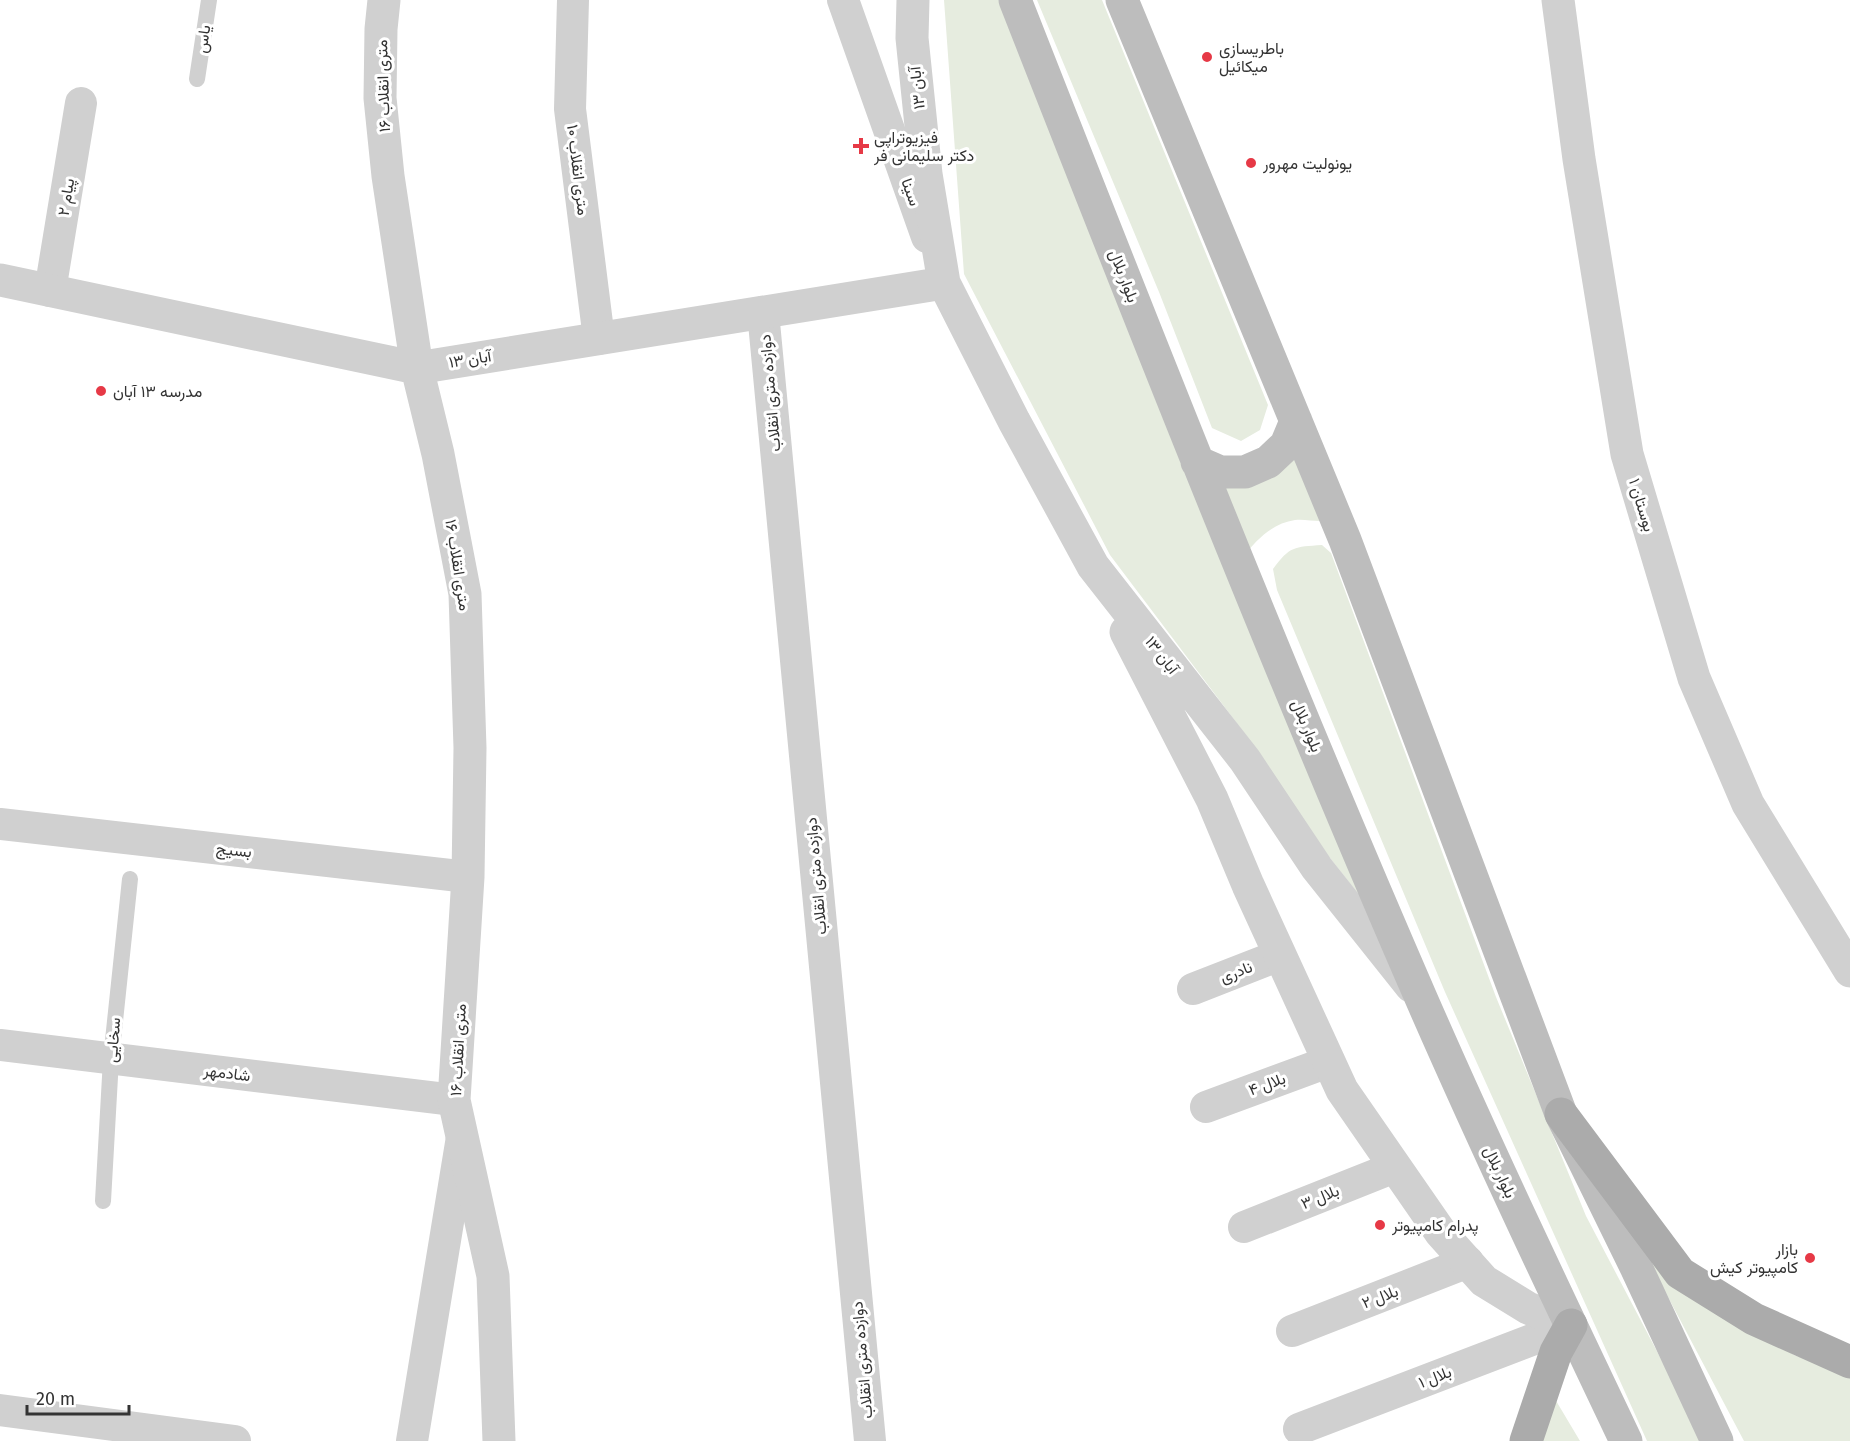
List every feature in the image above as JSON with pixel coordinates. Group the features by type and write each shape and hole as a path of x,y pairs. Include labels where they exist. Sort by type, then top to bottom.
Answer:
{"main road":[{"name":"بلوار بلال","path":"1015,0 1197,462 1422,1000 1570,1325 1626,1441"},
{"path":"1122,0 1345,540 1561,1114 1636,1267 1717,1441"},
{"path":"1197,462 1220,472 1245,472 1269,462 1286,445 1296,422"},
{"path":"1561,1114 1680,1273 1754,1319 1850,1362"},
{"path":"1526,1441 1556,1352 1570,1325"}],"street":[{"name":"۱۶ متری انقلاب","path":"384,0 381,29 380,98 388,176 417,368 438,454 465,594 470,748 468,877 454,1100 493,1276 499,1441"},
{"name":"۱۰ متری انقلاب","path":"573,0 570,109 599,339"},
{"name":"سینا","path":"843,0 944,283"},
{"name":"۱۳ آبان","path":"913,0 912,38 926,174 944,283 1014,421 1093,566 1245,760 1317,868 1422,1000"},
{"name":"بوستان ۱","path":"1558,0 1580,159 1627,454 1680,633 1694,678 1748,804 1850,971"},
{"name":"پیام ۲","path":"50,291 81,103"},
{"name":"۱۳ آبان","path":"0,280 417,368 944,283"},
{"name":"دوازده متری انقلاب","path":"763,312 870,1441"},
{"path":"1093,566 1212,799 1342,1090 1441,1233 1484,1281 1528,1308 1570,1325"},
{"name":"بسیج","path":"0,824 468,877"},
{"name":"نادری","path":"1193,988 1280,955"},
{"name":"شادمهر","path":"0,1045 454,1100"},
{"name":"بلال ۴","path":"1206,1107 1328,1062"},
{"name":"۱۶ متری انقلاب","path":"411,1441 462,1135"},
{"name":"بلال ۳","path":"1244,1227 1395,1167"},
{"name":"بلال ۲","path":"1293,1331 1468,1262"},
{"name":"بلال ۱","path":"1299,1429 1570,1325"},
{"path":"0,1410 180,1437 234,1441"}],"lane":[{"name":"یاس","path":"197,79 209,0"},
{"name":"سخایی","path":"103,1200 111,1059 130,879"}],"shaded area":[{"path":"944,0 999,0 1364,901 1318,843 1257,750 1110,555 964,274"},
{"path":"1037,0 1102,0 1268,405 1260,430 1241,441 1212,428 1159,292"},
{"path":"1294,442 1320,521 1295,520 1272,528 1244,556 1216,482"},
{"path":"1322,545 1331,553 1496,997 1586,1216 1704,1441 1647,1441 1445,992 1277,590 1273,569 1284,556 1299,547"},
{"path":"1649,1261 1678,1286 1794,1355 1850,1375 1850,1441 1744,1441"},
{"path":"1552,1394 1580,1441 1539,1441"}],"place":[{"name":"باطریسازی میکائیل","path":"1207,57"},
{"name":"فیزیوتراپی دکتر سلیمانی فر","path":"861,146"},
{"name":"یونولیت مهرور","path":"1251,163"},
{"name":"مدرسه ۱۳ آبان","path":"101,391"},
{"name":"پدرام کامپیوتر","path":"1380,1225"},
{"name":"بازار کامپیوتر کیش","path":"1810,1258"}]}
